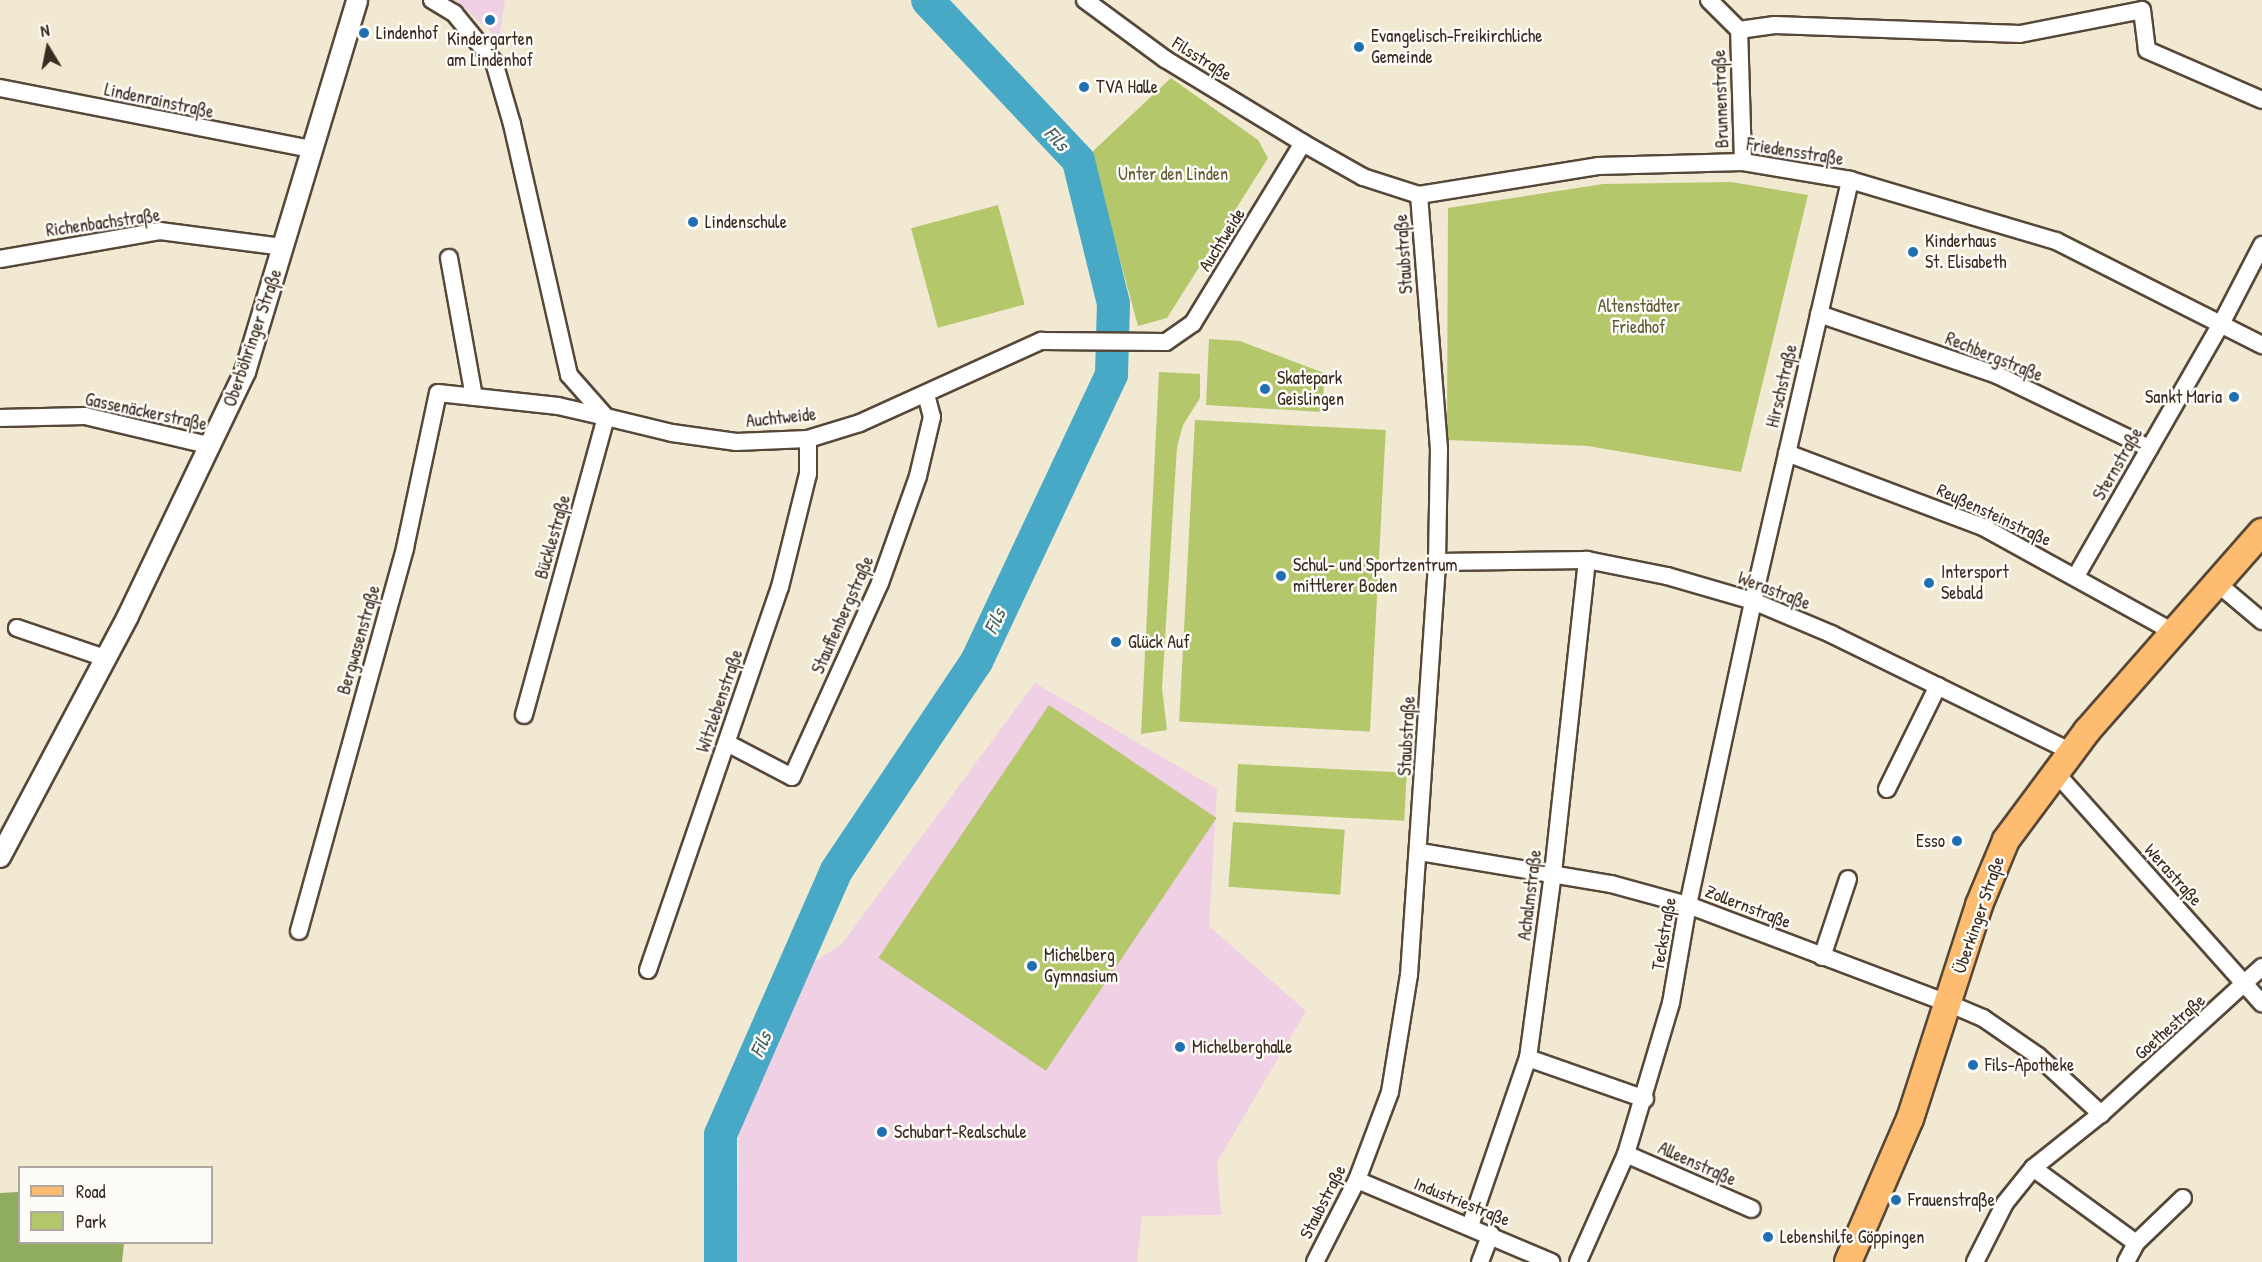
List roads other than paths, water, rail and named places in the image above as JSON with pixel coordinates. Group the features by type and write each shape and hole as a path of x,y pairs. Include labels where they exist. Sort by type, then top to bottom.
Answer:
{"main road":[{"name":"Überkinger Straße","path":"1848,1262 1881,1192 1950,1004 1995,865 2013,830 2072,752 2262,532"}],"street":[{"name":"Oberböhringer Straße","path":"0,855 105,658 212,446 245,372 284,247 310,149 357,0"},
{"path":"432,0 454,13 494,62 513,124 569,375 606,417"},
{"name":"Filsstraße","path":"1085,0 1165,59 1303,143"},
{"path":"1709,0 1739,30"},
{"name":"Brunnenstraße","path":"1743,162 1739,30 1774,25 2020,34 2145,5 2147,50 2262,100"},
{"name":"Lindenrainstraße","path":"0,88 310,149"},
{"name":"Auchtweide","path":"606,417 672,433 736,442 808,439 860,423 1041,341 1071,338 1166,342 1193,323 1303,143"},
{"name":"Friedensstraße","path":"1303,143 1363,177 1419,195 1598,166 1743,162 1850,180 2056,241 2262,345"},
{"name":"Hirschstraße","path":"1753,601 1850,180"},
{"name":"Staubstraße","path":"1315,1262 1357,1180 1390,1092 1409,975 1420,852 1437,562 1439,449 1419,195"},
{"name":"Richenbachstraße","path":"0,259 160,231 284,247"},
{"name":"Sternstraße","path":"2076,576 2221,324 2262,245"},
{"path":"449,258 474,397"},
{"name":"Rechbergstraße","path":"1819,314 1997,375 2149,448"},
{"name":"Bergwasenstraße","path":"299,931 405,548 438,393 558,405 606,417"},
{"name":"Stauffenbergstraße","path":"727,743 792,777 880,583 915,487 932,417 926,395"},
{"name":"Gassenäckerstraße","path":"0,418 85,416 212,446"},
{"name":"Bücklestraße","path":"524,715 606,417"},
{"name":"Witzlebenstraße","path":"648,970 780,587 808,474 808,439"},
{"name":"Reußensteinstraße","path":"1787,453 1975,524 2076,576 2175,633"},
{"name":"Werastraße","path":"1437,562 1587,560 1667,576 1753,601 1831,634 2072,752"},
{"name":"Achalmstraße","path":"1470,1226 1528,1058 1553,873 1587,560"},
{"path":"2217,583 2262,621"},
{"name":"Teckstraße","path":"1578,1262 1626,1154 1645,1099 1671,1003 1688,905 1753,601"},
{"path":"17,628 105,658"},
{"path":"1887,789 1938,686"},
{"name":"Werastraße","path":"2056,773 2262,1003"},
{"name":"Zollernstraße","path":"1420,852 1553,873 1688,905 1950,1004 1983,1018 2038,1056 2101,1114"},
{"path":"1822,957 1848,879"},
{"name":"Goethestraße","path":"1975,1262 2005,1203 2033,1168 2101,1114 2246,985 2262,967"},
{"path":"1528,1058 1645,1099"},
{"name":"Alleenstraße","path":"1626,1154 1752,1209"},
{"path":"2033,1168 2136,1243"},
{"name":"Industriestraße","path":"1357,1180 1491,1234 1551,1262"},
{"path":"2126,1262 2136,1243 2183,1198"},
{"path":"1480,1262 1491,1234"}],"waterway":[{"name":"Fils","path":"720,1262 720,1134 836,870 976,661 1111,374 1113,303 1078,160 927,0"}],"place":[{"name":"Kindergarten am Lindenhof","path":"490,20"},
{"name":"Lindenhof","path":"364,33"},
{"name":"Evangelisch-Freikirchliche Gemeinde","path":"1359,47"},
{"name":"TVA Halle","path":"1084,87"},
{"name":"Lindenschule","path":"693,222"},
{"name":"Kinderhaus St. Elisabeth","path":"1913,252"},
{"name":"Skatepark Geislingen","path":"1265,389"},
{"name":"Sankt Maria","path":"2234,397"},
{"name":"Schul- und Sportzentrum mittlerer Boden","path":"1281,576"},
{"name":"Intersport Sebald","path":"1929,583"},
{"name":"Glück Auf","path":"1116,642"},
{"name":"Esso","path":"1957,841"},
{"name":"Michelberg Gymnasium","path":"1032,966"},
{"name":"Michelberghalle","path":"1180,1047"},
{"name":"Fils-Apotheke","path":"1973,1065"},
{"name":"Schubart-Realschule","path":"882,1132"},
{"name":"Frauenstraße","path":"1896,1200"},
{"name":"Lebenshilfe Göppingen","path":"1768,1237"}],"park label":[{"name":"Unter den Linden","path":"1173,174"},
{"name":"Altenstädter Friedhof","path":"1639,317"}]}
